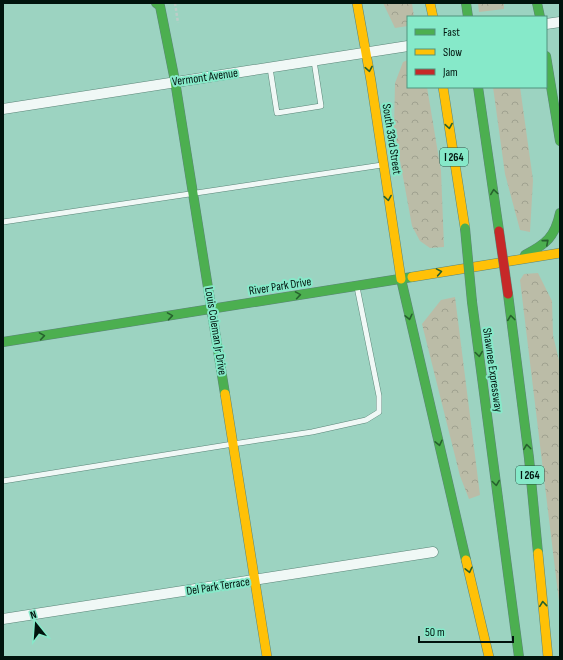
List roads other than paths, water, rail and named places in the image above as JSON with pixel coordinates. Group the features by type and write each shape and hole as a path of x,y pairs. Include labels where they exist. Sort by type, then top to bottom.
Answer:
{"main road":[{"name":"South 33rd Street","path":"357,3 406,306 489,657"},
{"path":"537,3 540,16"},
{"name":"Louis Coleman Jr Drive","path":"158,4 175,81 194,194 267,657"},
{"path":"547,62 560,139"},
{"name":"Shawnee Expressway","path":"443,88 465,228 472,302 519,657"},
{"name":"Shawnee Expressway","path":"478,88 508,294 529,458 548,657"},
{"path":"518,259 538,248 552,236 556,230 560,213"},
{"name":"River Park Drive","path":"3,342 560,253"}],"street":[{"path":"547,24 560,22"},
{"name":"Vermont Avenue","path":"3,109 175,81 314,62 407,46"},
{"name":"Del Park Terrace","path":"3,620 432,552"}],"lane":[{"path":"270,68 277,113 320,106 314,62"},
{"path":"3,222 383,165"},
{"path":"3,481 312,432 366,420 379,412 379,396 356,286"}]}
